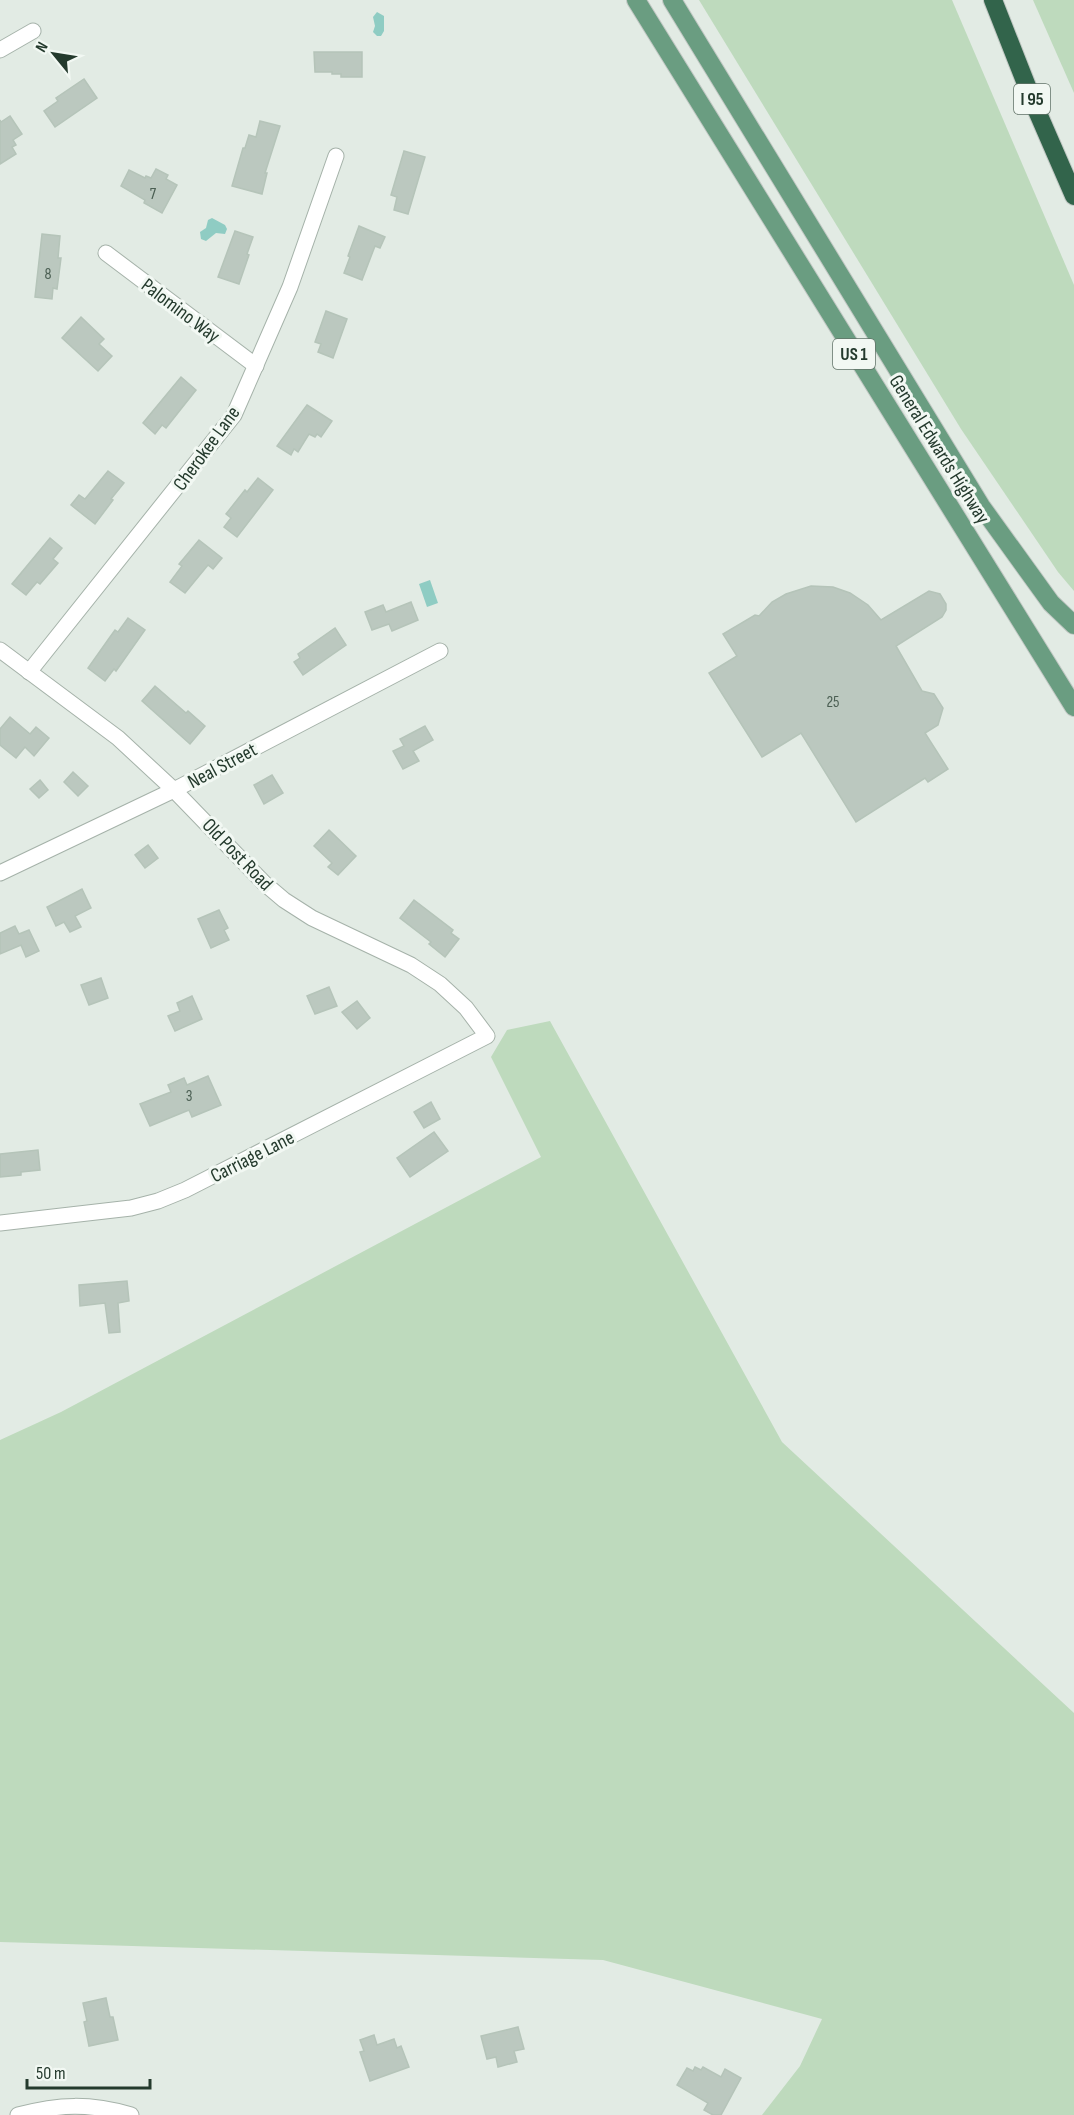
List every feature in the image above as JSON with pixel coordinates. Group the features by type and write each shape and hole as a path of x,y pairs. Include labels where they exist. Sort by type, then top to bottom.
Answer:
{"highway":[{"name":"I 95","path":"993,0 1034,104 1074,196"}],"main road":[{"name":"General Edwards Highway","path":"636,0 1074,707"},
{"name":"General Edwards Highway","path":"672,0 981,506 1051,603 1074,625"}],"street":[{"path":"0,50 33,32"},
{"name":"Cherokee Lane","path":"29,672 234,415 290,287 336,156"},
{"name":"Palomino Way","path":"106,254 256,366"},
{"name":"Old Post Road","path":"0,650 118,738 174,790 264,883 284,900 312,918 411,965 440,984 466,1008 487,1036"},
{"name":"Neal Street","path":"0,873 174,790 440,651"},
{"name":"Carriage Lane","path":"0,1223 131,1208 158,1201 185,1190 487,1036"},
{"path":"18,2115 67,2105 90,2106 131,2115"}],"green space":[{"path":"699,0 952,0 1074,285 1074,591 1058,572 961,429"},
{"path":"1033,0 1074,0 1074,93"},
{"path":"550,1021 782,1442 1074,1713 1074,2115 762,2115 800,2066 822,2019 603,1960 0,1942 0,1440 61,1412 541,1157 491,1057 507,1030"}],"water":[{"path":"377,12 384,16 384,31 381,36 373,32 375,26 373,17"},
{"path":"212,218 225,225 227,229 225,234 216,233 206,241 201,239 200,232 206,228 208,220"},
{"path":"430,580 438,603 427,607 419,584"}],"building":[{"path":"314,52 362,52 362,77 341,77 341,74 332,74 332,72 315,72"},
{"path":"84,79 97,98 55,127 44,111 58,101 56,98"},
{"path":"10,116 22,134 13,140 16,145 12,147 16,154 0,164 0,120 1,122"},
{"path":"260,121 280,126 265,173 267,173 262,194 232,186 243,148 245,148 249,135 256,137"},
{"path":"404,151 425,157 408,214 394,210 397,197 391,195"},
{"path":"156,169 168,175 166,179 177,185 162,213 121,186 129,170 145,178 146,176 151,178"},
{"path":"359,226 385,237 380,248 375,246 362,280 344,273"},
{"path":"235,231 253,237 239,284 218,277"},
{"path":"42,234 60,236 58,258 61,258 57,289 53,288 52,299 35,297"},
{"path":"326,311 347,319 333,358 318,352 321,344 315,342"},
{"path":"81,317 104,339 99,344 112,356 98,371 62,338"},
{"path":"181,377 196,390 166,428 162,425 155,434 143,423"},
{"path":"307,405 332,421 321,437 317,434 315,437 309,434 298,452 294,449 291,455 277,446"},
{"path":"108,471 124,483 95,524 71,505 79,495 85,499"},
{"path":"258,478 273,490 237,537 224,527 231,518 226,514"},
{"path":"50,538 62,548 53,559 58,563 40,584 37,582 26,595 12,584"},
{"path":"199,540 222,558 213,569 208,565 185,593 170,582 182,566 179,564"},
{"path":"811,586 833,587 850,593 868,605 881,620 929,591 940,594 946,604 942,617 896,646 922,691 934,694 943,708 938,725 925,733 948,769 928,782 925,778 856,822 801,733 762,757 709,673 737,656 723,634 755,615 759,616 772,602 786,594"},
{"path":"411,602 418,620 392,631 389,624 372,630 365,612 383,605 386,612"},
{"path":"128,618 145,630 116,671 114,669 105,681 88,668 115,630 118,632"},
{"path":"335,628 346,645 303,675 294,662 300,658 298,654"},
{"path":"155,686 205,726 190,744 142,701"},
{"path":"10,717 30,734 36,727 49,738 34,756 25,747 16,758 0,745 0,729"},
{"path":"425,726 433,740 413,751 419,761 403,769 393,751 404,746 400,739"},
{"path":"73,772 88,786 78,796 64,782"},
{"path":"272,775 283,793 264,804 254,785"},
{"path":"40,780 48,790 39,798 30,789"},
{"path":"329,830 356,856 338,875 328,867 332,863 314,846"},
{"path":"148,845 158,858 145,868 135,855"},
{"path":"82,889 91,908 75,916 81,927 70,932 64,922 56,926 47,907"},
{"path":"414,900 453,930 451,933 459,939 445,957 429,944 431,942 400,918"},
{"path":"219,910 228,928 224,930 229,940 211,948 198,919"},
{"path":"15,926 19,934 29,930 39,951 26,957 21,945 0,954 0,933"},
{"path":"101,978 108,998 89,1005 81,985"},
{"path":"329,987 337,1006 315,1014 307,996"},
{"path":"192,996 202,1019 175,1031 168,1016 180,1011 177,1003"},
{"path":"357,1001 370,1018 357,1029 342,1012"},
{"path":"208,1076 221,1105 192,1117 189,1110 150,1126 140,1104 171,1092 168,1085 184,1078 187,1085"},
{"path":"431,1102 440,1119 424,1128 414,1112"},
{"path":"434,1132 448,1151 410,1177 397,1158"},
{"path":"38,1150 40,1170 0,1177 0,1154"},
{"path":"127,1281 129,1301 118,1303 120,1332 109,1333 105,1303 80,1306 79,1285"},
{"path":"106,1998 118,2040 89,2046 83,2003"},
{"path":"518,2027 524,2049 514,2051 517,2062 498,2067 496,2057 487,2059 481,2036"},
{"path":"374,2035 377,2045 394,2039 397,2048 401,2046 409,2067 370,2081 360,2052 364,2051 360,2040"},
{"path":"695,2067 701,2070 703,2067 721,2077 725,2069 741,2078 721,2115 713,2115 704,2110 708,2103 677,2085 687,2068 693,2071"}]}
